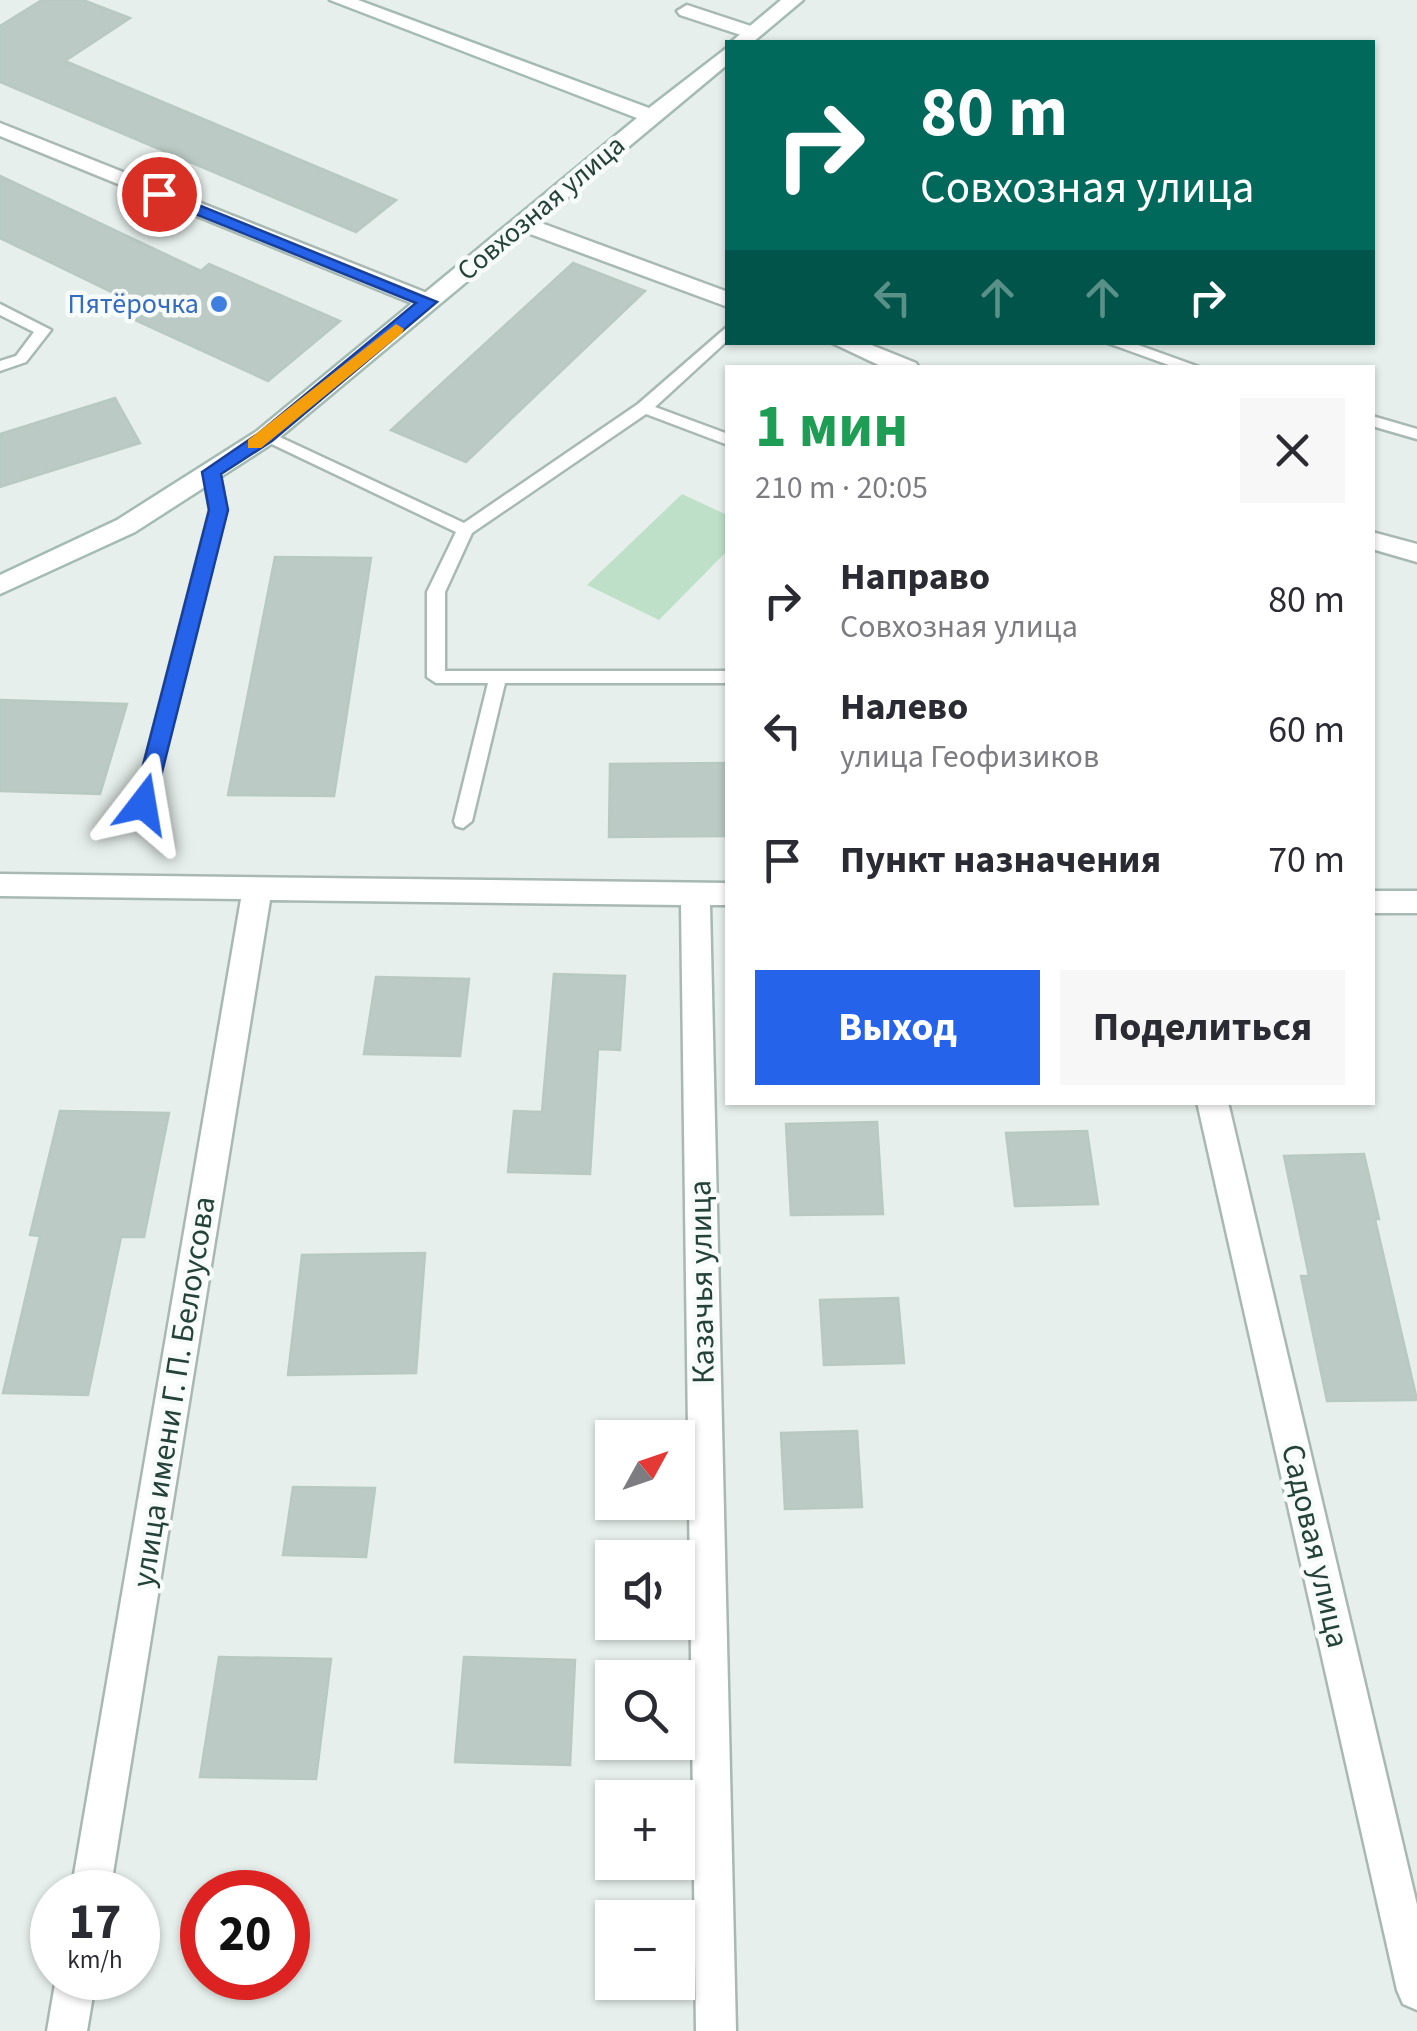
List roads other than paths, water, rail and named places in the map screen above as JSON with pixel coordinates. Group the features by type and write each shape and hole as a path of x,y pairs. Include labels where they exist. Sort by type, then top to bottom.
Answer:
{"street":[{"path":"340,0 650,116"},
{"path":"688,11 747,38 793,0"},
{"name":"Совхозная улица","path":"0,585 126,526 265,437 725,56"},
{"path":"0,129 428,302"},
{"path":"522,223 725,299"},
{"path":"850,345 900,365"},
{"path":"1375,541 1417,553"},
{"path":"0,885 711,894"},
{"name":"улица имени Г. П. Белоусова","path":"94,1870 257,891"},
{"name":"Казачья улица","path":"711,894 716,2031"},
{"path":"1375,902 1417,902"},
{"name":"Садовая улица","path":"1213,1105 1417,1990"},
{"path":"67,2031 72,2000"}],"lane":[{"path":"0,309 44,330 21,359 0,366"},
{"path":"725,333 644,408 464,530 436,592 436,677 725,677"},
{"path":"1122,345 1185,365"},
{"path":"644,408 725,439"},
{"path":"1375,422 1417,434"},
{"path":"265,437 464,530"},
{"path":"143,804 218,510 211,472"},
{"path":"462,821 498,677"}],"place":[{"name":"Пятёрочка","path":"219,304"}]}
